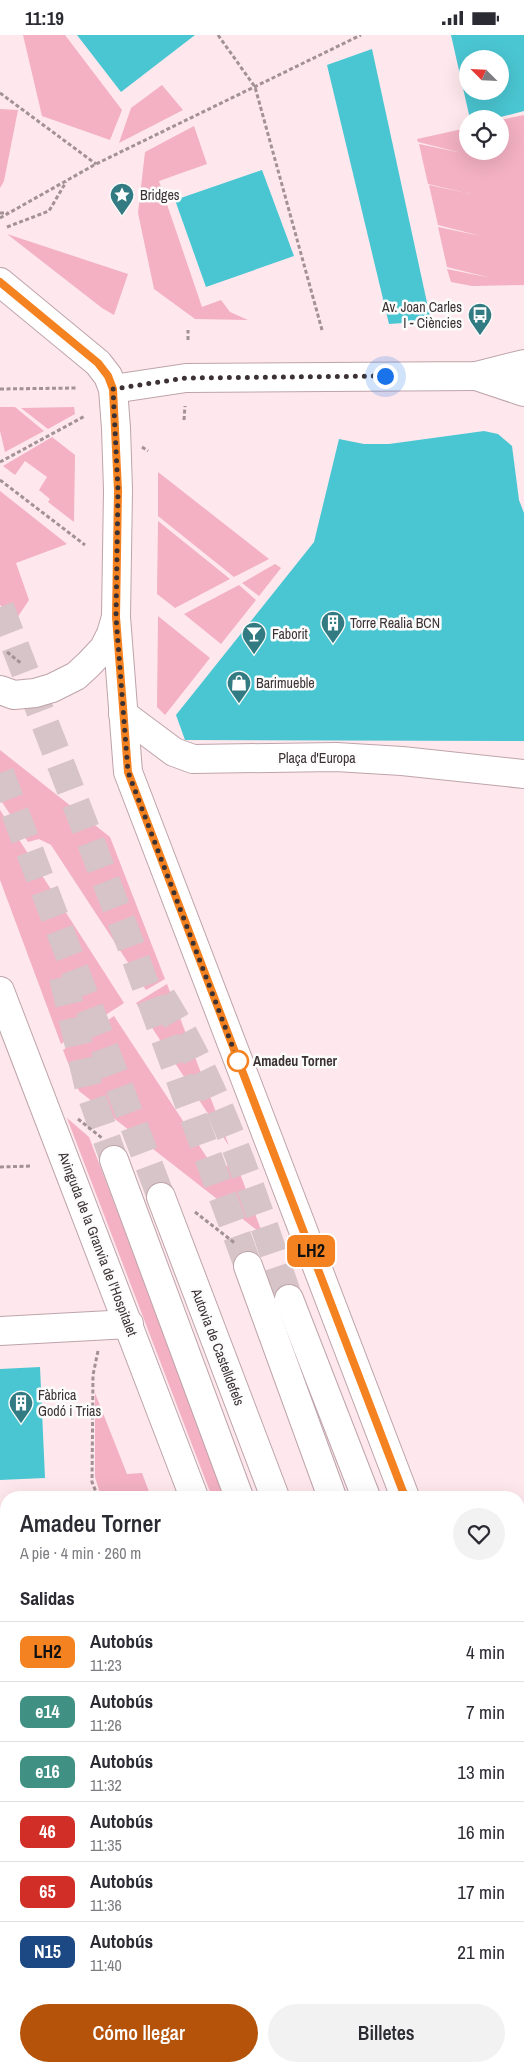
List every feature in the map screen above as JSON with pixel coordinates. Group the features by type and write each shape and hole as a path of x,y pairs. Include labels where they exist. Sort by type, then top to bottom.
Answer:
{"main road":[{"path":"0,282 98,363 108,376 113,389 118,490 116,617 128,772 403,1491"},
{"path":"113,389 186,378 476,375 524,364"},
{"path":"476,375 524,392"},
{"path":"0,690 14,695 35,693 52,688 76,676 104,648 116,617"},
{"name":"Plaça d'Europa","path":"124,715 174,752 194,759 336,757 402,761 524,774"},
{"name":"Avinguda de la Granvia de l'Hospitalet","path":"0,991 192,1491"},
{"path":"114,1160 237,1491"},
{"name":"Autovia de Castelldefels","path":"161,1197 273,1491"},
{"path":"248,1266 330,1491"},
{"path":"289,1299 364,1491"},
{"path":"0,1331 129,1324"}],"path":[{"path":"218,35 255,87 322,330"},
{"path":"0,218 96,164 361,35"},
{"path":"0,93 96,164"},
{"path":"7,227 49,211 66,181"},
{"path":"0,213 8,213"},
{"path":"188,331 188,340"},
{"path":"0,389 77,388"},
{"path":"184,420 185,406"},
{"path":"0,462 84,416"},
{"path":"0,480 85,545"},
{"path":"7,652 22,664"},
{"path":"0,1167 32,1166"},
{"path":"96,1491 92,1482 92,1375 100,1342"}],"shaded area":[{"path":"23,35 65,35 122,110 110,140 42,116"},
{"path":"162,85 183,110 119,143 131,108"},
{"path":"0,109 18,110 4,181 0,188"},
{"path":"524,115 524,285 472,286 451,282 447,269 491,278 447,267 438,227 481,236 438,225 429,185 471,194 428,184 419,144 459,152 459,160 509,160 509,118"},
{"path":"194,126 207,164 159,181 202,307 221,300 230,312 248,320 195,319 154,289 138,213 145,152"},
{"path":"459,130 459,152 418,142 417,139"},
{"path":"7,234 128,274 114,315 102,308"},
{"path":"0,407 15,407 44,431 5,452 0,431"},
{"path":"74,407 75,414 48,429 21,408"},
{"path":"52,437 75,455 74,522 48,502 50,499 39,490 47,477 25,461 15,475 3,466"},
{"path":"158,472 269,559 234,577 158,516"},
{"path":"0,491 67,544 16,563 29,600 17,618 0,605"},
{"path":"158,521 230,579 175,608 157,594"},
{"path":"275,564 281,568 259,596 242,583"},
{"path":"239,585 256,600 221,644 184,614"},
{"path":"158,616 210,658 165,715 157,707"},
{"path":"0,750 110,837 165,979 146,990 51,845 39,839 28,842 0,799"},
{"path":"0,810 124,1003 61,1044 0,880"},
{"path":"167,984 229,1146 136,1003"},
{"path":"114,1016 208,1159 222,1167 236,1163 263,1235 79,1091 63,1050"},
{"path":"67,1118 89,1137 224,1491 210,1491"},
{"path":"95,1393 127,1474 142,1473 149,1491 99,1491 95,1477"}],"building":[{"path":"77,35 195,35 121,92"},
{"path":"451,35 524,35 524,111 509,115 509,110 468,110 466,100 509,100 509,50 459,50 459,70"},
{"path":"372,49 431,321 389,324 327,65"},
{"path":"262,170 294,256 206,287 175,200"},
{"path":"484,431 498,434 512,446 519,500 524,513 524,741 185,740 176,715 314,542 339,439 364,444 389,444"},
{"name":"Fàbrica Godó i Trias","path":"40,1367 45,1478 0,1480 0,1369"}],"tunnel":[{"path":"0,607 131,946 248,1266"},
{"path":"0,773 161,1197"},
{"path":"63,977 89,1089 114,1160"},
{"path":"162,997 202,1069 219,1106 249,1182 289,1299"}],"bus line":[{"name":"LH2","path":"0,282 98,363 108,376 113,389 118,490 116,617 128,772 403,1491"}],"place":[{"name":"Bridges","path":"122,216"},
{"name":"Av. Joan Carles I - Ciències","path":"480,336"},
{"name":"Torre Realia BCN","path":"333,644"},
{"name":"Faborit","path":"254,655"},
{"name":"Barimueble","path":"239,704"},
{"name":"Amadeu Torner","path":"238,1061"},
{"name":"Fàbrica Godó i Trias","path":"21,1424"}],"route":[{"path":"238,1061 128,772 116,617 118,490 113,389 186,378 385,376"}]}
